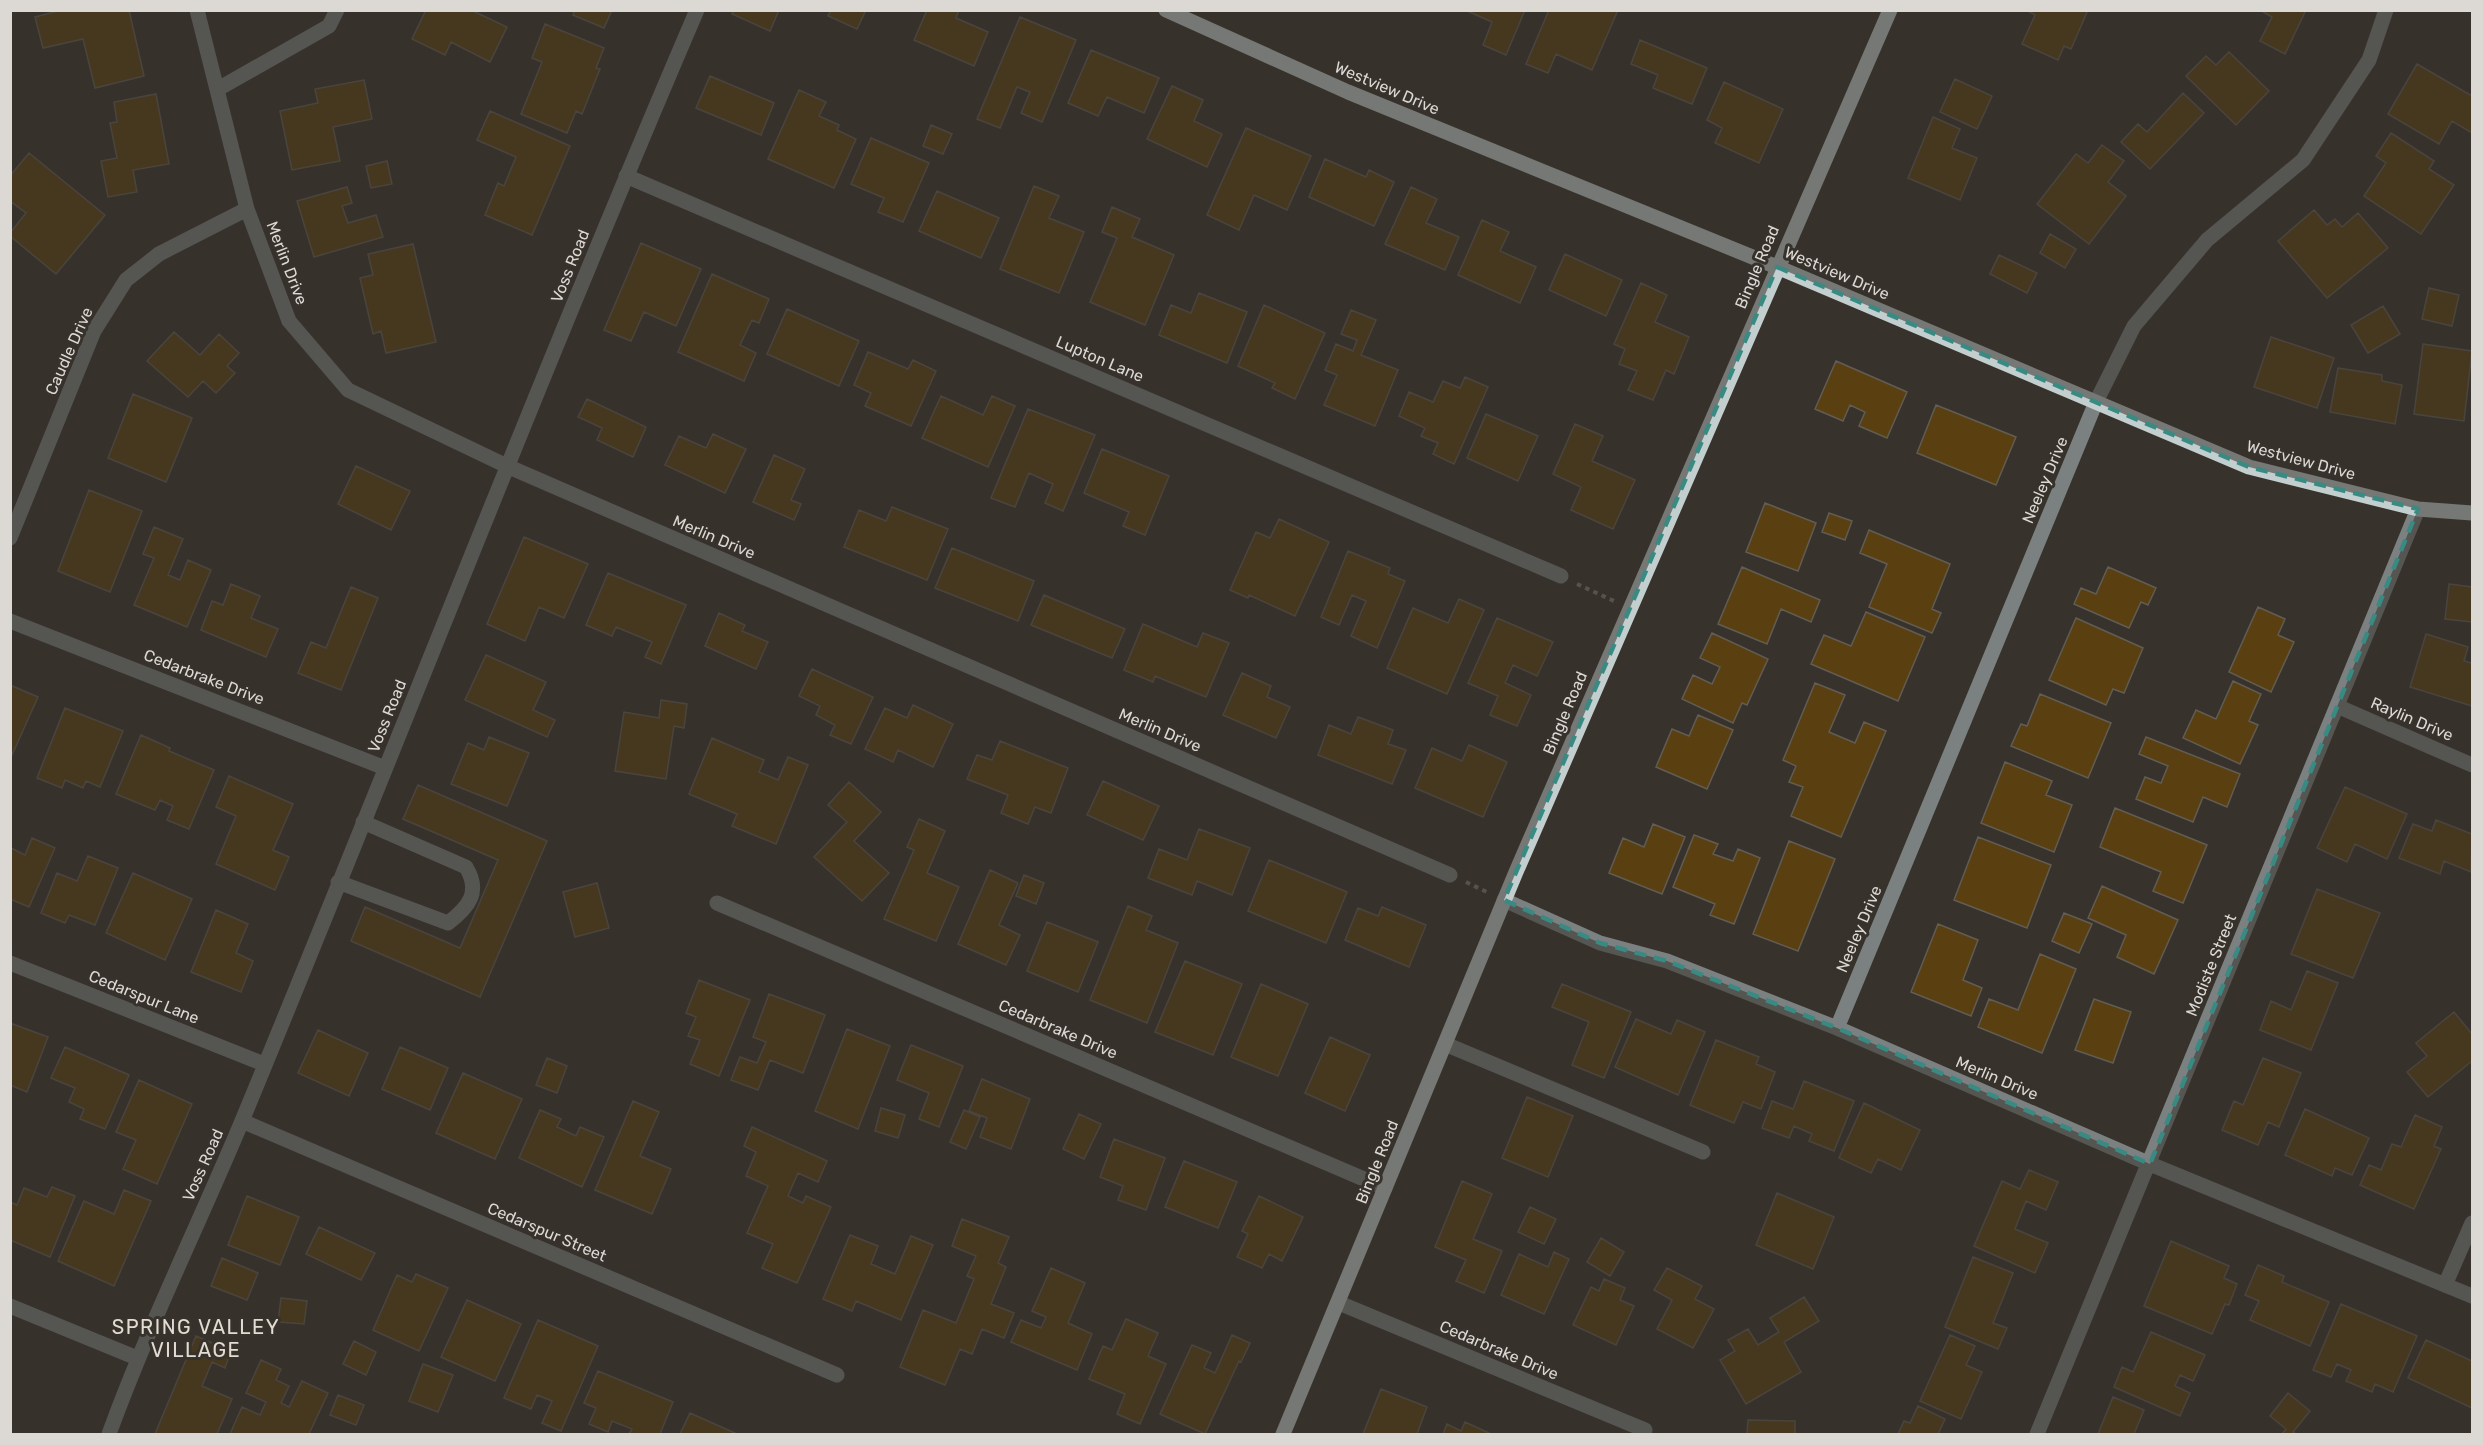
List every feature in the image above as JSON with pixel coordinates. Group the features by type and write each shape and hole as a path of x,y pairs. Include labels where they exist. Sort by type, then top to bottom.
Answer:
{"main road":[{"name":"Westview Drive","path":"1166,10 1348,92 1777,267 2249,467 2418,509 2472,513"},
{"name":"Bingle Road","path":"1283,1434 1504,900 1890,10"}],"street":[{"name":"Merlin Drive","path":"197,10 247,209 289,321 348,390 508,467 1447,873"},
{"path":"218,89 329,26 337,10"},
{"name":"Voss Road","path":"109,1434 137,1358 242,1121 626,176 697,10"},
{"name":"Neeley Drive","path":"1837,1028 2096,402 2134,326 2207,240 2303,160 2369,60 2386,10"},
{"name":"Lupton Lane","path":"626,176 1558,574"},
{"name":"Caudle Drive","path":"10,538 94,331 126,280 159,254 247,209"},
{"name":"Modiste Street","path":"2037,1434 2418,509"},
{"name":"Cedarbrake Drive","path":"10,621 385,768"},
{"name":"Raylin Drive","path":"2337,706 2472,765"},
{"path":"338,882 448,922 464,911 474,879 466,867 363,822"},
{"name":"Merlin Drive","path":"1504,900 1600,943 1667,961 1837,1028 2150,1164 2472,1296"},
{"name":"Cedarbrake Drive","path":"717,903 1385,1188"},
{"name":"Cedarspur Lane","path":"10,963 264,1064"},
{"path":"1445,1044 1703,1152"},
{"name":"Cedarspur Street","path":"242,1121 837,1375"},
{"path":"2445,1285 2472,1223"},
{"name":"Cedarbrake Drive","path":"1339,1303 1645,1431"},
{"path":"10,1306 137,1358"}],"path":[{"path":"1558,574 1630,608"},
{"path":"1447,873 1504,900"}],"highlighted area":[{"path":"1777,267 2249,467 2418,509 2150,1164 1837,1028 1667,961 1600,943 1504,900"}],"building":[{"path":"62,10 129,10 144,76 95,88 83,39 43,48 35,17"},
{"path":"426,10 471,10 507,27 490,62 451,42 445,55 412,39"},
{"path":"575,10 612,10 604,28 573,15"},
{"path":"734,10 779,10 770,31 732,14"},
{"path":"831,10 866,10 857,29 828,16"},
{"path":"927,10 959,10 956,18 988,32 974,66 914,40"},
{"path":"1465,10 1525,10 1506,55 1483,45 1492,22"},
{"path":"1549,10 1618,10 1592,70 1556,54 1548,73 1526,64"},
{"path":"2026,10 2088,10 2071,49 2064,46 2058,60 2022,44 2035,15"},
{"path":"2260,10 2306,10 2285,54 2260,41 2272,17"},
{"path":"1020,17 1076,40 1042,122 1021,113 1030,92 1017,87 1000,128 977,119"},
{"path":"545,24 604,48 596,68 600,69 582,114 576,111 567,133 521,114 542,62 532,58"},
{"path":"1640,40 1707,68 1692,104 1653,88 1658,75 1631,64"},
{"path":"1091,50 1159,78 1144,113 1107,97 1098,116 1068,103"},
{"path":"2229,52 2269,91 2236,125 2186,76 2206,56 2216,65"},
{"path":"2417,64 2472,96 2472,133 2452,121 2439,144 2388,114"},
{"path":"710,76 774,103 761,135 696,108"},
{"path":"1955,79 1992,96 1977,129 1940,112"},
{"path":"364,80 372,119 333,127 340,161 292,170 280,111 318,103 315,89"},
{"path":"1724,82 1783,109 1759,163 1715,143 1722,128 1707,120"},
{"path":"1172,86 1203,100 1194,121 1222,134 1207,167 1147,139"},
{"path":"799,90 826,102 819,116 839,125 837,130 856,139 834,188 768,159"},
{"path":"2183,93 2204,113 2150,169 2121,142 2138,124 2147,132"},
{"path":"156,94 169,164 133,170 137,192 108,197 101,161 117,158 110,123 117,122 114,102"},
{"path":"490,111 570,146 532,235 485,215 498,183 504,186 516,157 477,140"},
{"path":"1933,117 1960,129 1952,148 1977,158 1960,200 1908,178"},
{"path":"931,125 952,134 943,154 923,146"},
{"path":"1246,128 1311,156 1287,210 1254,195 1239,230 1207,215"},
{"path":"2391,133 2434,161 2429,169 2454,185 2421,234 2364,196 2386,163 2376,156"},
{"path":"871,138 929,163 903,222 878,212 884,198 851,184"},
{"path":"2102,145 2124,161 2108,182 2126,196 2089,244 2037,204 2076,154 2088,163"},
{"path":"29,153 105,215 56,274 10,236 26,213 10,201 10,176"},
{"path":"1325,159 1366,177 1369,170 1394,182 1374,226 1309,197"},
{"path":"387,161 392,184 371,188 366,166"},
{"path":"1034,186 1059,196 1049,218 1084,232 1059,293 1000,269"},
{"path":"347,187 352,203 342,206 348,223 376,215 383,237 314,257 297,201"},
{"path":"1411,187 1437,199 1426,223 1459,237 1445,270 1385,244"},
{"path":"937,191 999,218 981,258 919,231"},
{"path":"1112,207 1140,219 1132,237 1174,255 1145,325 1090,302 1117,238 1102,232"},
{"path":"2314,210 2327,225 2335,219 2342,227 2358,213 2388,248 2327,298 2278,241"},
{"path":"1482,220 1509,232 1500,251 1536,267 1520,303 1458,275"},
{"path":"2050,234 2076,249 2065,268 2040,253"},
{"path":"641,243 701,269 676,326 644,312 631,341 604,330"},
{"path":"413,244 436,342 386,353 381,331 373,334 360,278 373,275 368,254"},
{"path":"1565,254 1622,280 1606,316 1549,290"},
{"path":"1999,255 2037,273 2027,293 1990,274"},
{"path":"712,274 769,299 759,323 752,320 740,345 756,353 744,381 678,352"},
{"path":"1641,283 1667,295 1655,322 1689,337 1674,374 1666,370 1653,400 1628,390 1637,371 1619,364 1625,349 1614,344"},
{"path":"2429,288 2459,295 2452,326 2422,319"},
{"path":"1199,293 1247,312 1227,363 1159,335 1171,305 1191,313"},
{"path":"1264,305 1325,333 1295,399 1272,388 1275,383 1238,366"},
{"path":"2383,306 2400,334 2368,353 2351,325"},
{"path":"787,309 859,341 839,386 767,354"},
{"path":"1351,310 1376,320 1361,355 1398,370 1375,426 1324,405 1337,375 1325,370 1336,344 1353,351 1357,340 1341,334"},
{"path":"174,332 200,355 219,334 239,353 227,366 235,373 216,393 203,381 188,397 147,361"},
{"path":"2271,337 2334,358 2317,408 2254,387"},
{"path":"2423,344 2472,351 2464,421 2414,414"},
{"path":"868,352 908,369 913,360 936,371 911,426 865,406 871,393 854,385"},
{"path":"1836,361 1907,392 1887,438 1859,426 1865,412 1850,405 1843,421 1815,409"},
{"path":"2338,368 2382,375 2382,381 2402,385 2395,424 2330,412"},
{"path":"1465,377 1488,387 1454,464 1433,454 1438,443 1421,436 1425,428 1399,416 1409,392 1433,402 1443,381 1460,388"},
{"path":"133,394 192,418 166,482 108,458"},
{"path":"941,396 983,415 992,396 1015,406 988,467 922,438"},
{"path":"587,399 646,427 633,457 597,440 602,428 578,417"},
{"path":"1936,405 2016,437 1996,485 1917,453"},
{"path":"1028,409 1095,435 1063,511 1045,503 1053,484 1029,473 1015,507 991,498"},
{"path":"1486,414 1538,436 1518,481 1467,458"},
{"path":"1575,424 1603,436 1592,461 1635,480 1613,529 1571,510 1581,487 1553,474"},
{"path":"713,434 746,449 725,493 665,465 679,436 706,448"},
{"path":"1102,449 1169,476 1145,535 1123,526 1129,512 1084,493"},
{"path":"774,455 805,469 791,500 801,504 794,520 753,502"},
{"path":"356,466 410,491 391,530 338,504"},
{"path":"89,490 142,511 110,592 58,571"},
{"path":"1765,503 1816,523 1798,571 1746,552"},
{"path":"892,507 948,529 927,580 844,547 859,510 886,521"},
{"path":"1829,513 1852,521 1845,540 1822,532"},
{"path":"1279,519 1329,542 1295,616 1249,595 1248,598 1230,590 1256,532 1270,538"},
{"path":"154,527 183,539 168,575 180,580 188,560 211,570 187,627 134,605 154,558 143,554"},
{"path":"1869,530 1950,564 1932,609 1941,613 1932,633 1869,607 1887,564 1860,553"},
{"path":"524,537 588,564 564,618 539,607 525,641 487,624"},
{"path":"952,548 1034,581 1018,621 935,588"},
{"path":"1348,551 1390,568 1388,574 1405,581 1377,648 1351,636 1366,601 1352,595 1339,625 1321,617"},
{"path":"1742,567 1820,600 1811,622 1781,609 1767,644 1718,624"},
{"path":"2108,567 2156,588 2148,605 2141,602 2129,628 2074,604 2081,588 2096,594"},
{"path":"608,573 686,605 661,664 645,657 652,642 616,627 612,636 586,625"},
{"path":"231,584 260,596 251,618 278,629 266,657 201,630 212,601 223,605"},
{"path":"2449,584 2472,587 2472,622 2445,619"},
{"path":"351,587 378,598 341,690 298,673 311,642 326,648"},
{"path":"1044,595 1125,629 1112,658 1031,625"},
{"path":"1459,599 1484,610 1447,694 1387,668 1413,608 1448,623"},
{"path":"2258,607 2285,619 2278,635 2294,642 2271,692 2229,672"},
{"path":"1866,612 1925,637 1898,701 1811,664 1824,635 1851,646"},
{"path":"719,613 745,625 742,631 768,642 756,669 705,646"},
{"path":"1497,618 1553,642 1537,676 1513,665 1505,683 1531,695 1517,726 1490,715 1498,696 1468,683"},
{"path":"2076,618 2143,648 2124,693 2113,689 2106,705 2049,680"},
{"path":"1143,624 1197,647 1203,633 1229,643 1206,697 1155,676 1153,682 1124,670"},
{"path":"1712,633 1768,659 1747,705 1742,703 1733,723 1682,699 1693,675 1712,684 1720,667 1700,658"},
{"path":"2426,634 2468,647 2464,661 2472,663 2472,706 2410,687"},
{"path":"486,655 546,682 533,710 555,720 547,737 465,700"},
{"path":"812,669 873,697 851,744 830,735 835,725 816,715 820,706 799,696"},
{"path":"1242,673 1271,686 1267,697 1290,707 1276,738 1223,715"},
{"path":"2233,681 2261,694 2249,721 2258,725 2240,764 2183,738 2196,710 2216,719"},
{"path":"1815,683 1845,695 1829,732 1855,743 1864,722 1886,731 1841,837 1791,816 1803,787 1789,782 1796,766 1783,760"},
{"path":"10,685 38,697 12,755 10,755"},
{"path":"2040,694 2111,723 2088,778 2011,746 2021,724 2027,726"},
{"path":"661,700 687,704 684,728 674,726 666,779 615,771 624,712 659,718"},
{"path":"913,705 953,724 933,767 898,750 893,762 865,749 885,708 907,718"},
{"path":"65,708 123,731 100,787 86,781 83,788 65,780 62,788 37,778"},
{"path":"1698,715 1733,730 1707,789 1656,767 1672,729 1689,736"},
{"path":"1358,717 1393,730 1388,744 1406,750 1392,784 1318,755 1329,725 1351,734"},
{"path":"141,735 170,748 169,751 214,770 189,829 167,820 173,806 160,800 155,810 116,794"},
{"path":"489,737 529,753 507,806 451,784 468,743 484,750"},
{"path":"2146,737 2240,774 2227,807 2203,797 2193,822 2136,799 2145,777 2161,783 2168,766 2139,754"},
{"path":"712,738 764,760 759,772 778,780 788,757 808,765 776,844 732,826 737,814 689,794"},
{"path":"1000,741 1068,768 1051,813 1035,807 1028,824 1001,813 1008,795 967,779 977,755 992,760"},
{"path":"1469,745 1507,762 1483,817 1415,788 1432,748 1462,761"},
{"path":"2005,762 2052,781 2046,795 2072,805 2054,852 1981,823"},
{"path":"229,776 293,804 273,850 289,857 275,890 216,864 236,816 216,807"},
{"path":"1103,781 1159,806 1143,840 1087,815"},
{"path":"849,782 881,812 854,841 889,873 862,901 814,857 847,822 828,805"},
{"path":"418,785 547,841 480,997 351,941 365,907 460,948 498,860 403,819"},
{"path":"2345,787 2407,814 2387,859 2355,844 2347,862 2317,848"},
{"path":"2115,808 2207,845 2183,903 2153,891 2161,872 2100,847"},
{"path":"919,819 945,831 927,873 959,887 936,941 884,919 914,850 907,847"},
{"path":"2436,820 2472,834 2471,872 2444,861 2440,874 2399,858 2413,824 2432,831"},
{"path":"1653,824 1685,837 1662,894 1609,873 1623,838 1644,847"},
{"path":"1199,829 1250,848 1232,895 1197,881 1192,895 1148,878 1159,849 1187,860"},
{"path":"1694,835 1718,844 1713,854 1733,861 1738,849 1760,858 1734,924 1710,915 1715,904 1673,887"},
{"path":"1978,837 2051,865 2027,928 1954,900"},
{"path":"32,838 55,848 29,907 10,899 10,850 11,848 25,855"},
{"path":"1789,841 1835,859 1798,951 1753,934"},
{"path":"88,856 118,868 95,925 69,915 65,923 41,913 57,873 77,881"},
{"path":"1269,860 1347,892 1326,943 1248,911"},
{"path":"990,870 1018,883 999,925 1020,935 1006,965 958,944"},
{"path":"133,873 192,899 165,960 106,933"},
{"path":"1024,875 1044,883 1036,904 1016,896"},
{"path":"597,883 609,928 575,937 563,892"},
{"path":"2102,886 2178,920 2154,974 2117,957 2126,935 2088,918"},
{"path":"2317,889 2380,913 2353,978 2291,954"},
{"path":"1128,906 1152,916 1146,930 1178,943 1147,1023 1090,1000"},
{"path":"1382,907 1426,925 1409,967 1345,940 1358,908 1378,916"},
{"path":"216,910 248,924 236,953 253,961 241,992 191,972"},
{"path":"2064,913 2092,924 2079,953 2052,941"},
{"path":"1047,922 1098,942 1078,992 1027,971"},
{"path":"1938,924 1978,940 1963,980 1982,988 1971,1016 1911,992"},
{"path":"2040,954 2076,969 2042,1053 1978,1027 1989,999 2018,1010"},
{"path":"1185,961 1242,984 1213,1055 1155,1032"},
{"path":"2307,971 2338,983 2311,1050 2260,1030 2271,1001 2291,1010"},
{"path":"699,980 750,1000 719,1076 690,1064 700,1040 688,1036 696,1017 686,1013"},
{"path":"1261,984 1308,1004 1278,1076 1231,1057"},
{"path":"1562,984 1631,1012 1604,1078 1572,1065 1589,1022 1552,1007"},
{"path":"769,994 825,1015 803,1073 770,1060 758,1090 731,1080 740,1057 757,1063 766,1042 753,1037"},
{"path":"2094,999 2131,1012 2113,1063 2075,1050"},
{"path":"2454,1012 2472,1034 2472,1061 2428,1097 2407,1072 2427,1056 2416,1043"},
{"path":"1636,1019 1671,1034 1677,1020 1705,1032 1678,1095 1615,1067"},
{"path":"10,1023 48,1037 27,1092 10,1085"},
{"path":"847,1029 890,1046 858,1129 815,1111"},
{"path":"318,1030 368,1053 349,1096 298,1073"},
{"path":"1330,1037 1370,1055 1345,1111 1305,1093"},
{"path":"1716,1040 1759,1057 1756,1064 1775,1072 1761,1109 1743,1102 1734,1123 1690,1105"},
{"path":"911,1045 963,1066 939,1127 919,1119 929,1093 897,1080"},
{"path":"65,1047 129,1075 105,1129 80,1119 84,1109 69,1102 75,1088 51,1078"},
{"path":"400,1047 448,1068 430,1110 382,1089"},
{"path":"547,1058 567,1066 557,1093 536,1085"},
{"path":"2263,1058 2301,1073 2279,1127 2268,1122 2258,1145 2222,1130 2234,1101 2243,1105"},
{"path":"463,1073 522,1099 495,1159 436,1133"},
{"path":"982,1079 1030,1099 1011,1149 980,1137 987,1118 969,1111"},
{"path":"139,1080 192,1104 157,1184 123,1169 136,1140 116,1132"},
{"path":"1804,1081 1854,1101 1834,1151 1809,1141 1812,1134 1794,1126 1789,1138 1762,1128 1772,1101 1793,1109"},
{"path":"1527,1097 1573,1116 1548,1177 1502,1158"},
{"path":"633,1101 659,1112 640,1156 671,1169 652,1214 595,1190"},
{"path":"1864,1103 1920,1130 1901,1170 1878,1159 1871,1173 1839,1158"},
{"path":"881,1108 905,1115 898,1138 875,1131"},
{"path":"2305,1109 2369,1138 2352,1175 2335,1168 2332,1176 2285,1155"},
{"path":"540,1110 561,1119 557,1127 576,1136 580,1127 604,1137 582,1187 519,1158"},
{"path":"964,1110 980,1117 966,1149 950,1142"},
{"path":"1079,1114 1101,1124 1084,1159 1063,1149"},
{"path":"2415,1115 2442,1127 2434,1146 2441,1149 2414,1209 2360,1185 2369,1165 2381,1170 2392,1144 2401,1147"},
{"path":"752,1127 827,1161 818,1182 798,1173 788,1196 803,1203 806,1196 831,1207 797,1283 762,1268 773,1244 747,1233 768,1186 746,1176 756,1152 744,1146"},
{"path":"1114,1139 1165,1158 1146,1210 1118,1200 1123,1186 1100,1177"},
{"path":"1184,1161 1237,1182 1218,1228 1165,1207"},
{"path":"2029,1170 2058,1182 2046,1210 2026,1201 2015,1229 2048,1243 2035,1273 1974,1246 2002,1181 2020,1189"},
{"path":"1462,1181 1492,1194 1473,1239 1502,1251 1484,1293 1456,1281 1466,1260 1435,1247"},
{"path":"52,1187 75,1196 50,1257 10,1240 10,1202 17,1205 24,1188 47,1197"},
{"path":"124,1190 151,1201 114,1286 58,1261 84,1201 114,1214"},
{"path":"1777,1193 1834,1217 1813,1269 1756,1245"},
{"path":"247,1196 299,1217 280,1265 228,1245"},
{"path":"1259,1196 1303,1217 1282,1261 1269,1254 1262,1268 1237,1257 1248,1234 1242,1231"},
{"path":"1530,1207 1556,1219 1544,1244 1518,1232"},
{"path":"962,1219 1009,1237 998,1263 1006,1267 991,1304 1014,1313 1004,1338 982,1329 972,1354 960,1349 945,1385 900,1367 923,1310 956,1323 974,1279 967,1276 976,1256 952,1246"},
{"path":"319,1227 375,1253 361,1280 306,1254"},
{"path":"850,1235 878,1246 871,1264 895,1274 911,1236 933,1245 901,1320 856,1301 852,1311 823,1299"},
{"path":"1601,1238 1624,1252 1610,1276 1587,1262"},
{"path":"2171,1241 2229,1266 2224,1278 2237,1284 2229,1305 2225,1304 2212,1334 2144,1306"},
{"path":"1554,1252 1569,1259 1544,1314 1501,1295 1519,1254 1548,1267"},
{"path":"1973,1257 2013,1273 1993,1323 2007,1328 1998,1349 1945,1327"},
{"path":"222,1258 258,1273 247,1300 211,1286"},
{"path":"2258,1265 2284,1276 2282,1282 2329,1302 2310,1346 2250,1320 2259,1301 2245,1295"},
{"path":"1051,1268 1085,1283 1068,1323 1092,1334 1077,1370 1011,1342 1021,1320 1041,1328 1046,1317 1032,1311"},
{"path":"1667,1268 1702,1286 1695,1299 1714,1309 1693,1348 1657,1329 1672,1300 1654,1290"},
{"path":"416,1274 448,1288 419,1351 373,1330 397,1275 412,1282"},
{"path":"1604,1279 1625,1288 1620,1300 1634,1306 1616,1345 1573,1325 1591,1287 1599,1291"},
{"path":"1804,1297 1819,1321 1784,1342 1801,1372 1746,1404 1720,1360 1735,1351 1728,1340 1748,1329 1758,1345 1779,1332 1770,1318"},
{"path":"281,1298 307,1301 304,1324 278,1322"},
{"path":"467,1300 521,1324 495,1381 441,1357"},
{"path":"2341,1304 2417,1336 2393,1392 2375,1384 2372,1392 2346,1381 2351,1370 2337,1364 2331,1377 2313,1370"},
{"path":"1126,1319 1158,1333 1148,1356 1166,1364 1140,1424 1117,1414 1125,1394 1089,1379 1103,1346 1112,1350"},
{"path":"538,1320 598,1346 561,1431 542,1423 552,1401 537,1395 531,1409 504,1398"},
{"path":"2151,1332 2205,1355 2193,1381 2180,1375 2175,1386 2190,1393 2180,1416 2114,1387 2122,1367 2133,1372"},
{"path":"1232,1335 1250,1343 1241,1362 1239,1361 1205,1434 1160,1414 1192,1345 1211,1353 1204,1368 1215,1373"},
{"path":"1950,1335 1975,1346 1966,1365 1982,1372 1961,1419 1920,1401"},
{"path":"196,1336 231,1351 225,1368 212,1362 202,1386 232,1399 217,1434 155,1434"},
{"path":"2426,1340 2472,1361 2472,1408 2408,1378"},
{"path":"354,1341 376,1352 366,1375 343,1364"},
{"path":"261,1360 281,1369 276,1380 289,1386 281,1403 289,1407 302,1381 328,1393 309,1434 230,1434 242,1407 260,1415 266,1402 246,1393"},
{"path":"423,1364 453,1375 438,1412 409,1401"},
{"path":"598,1371 673,1402 660,1434 629,1434 632,1429 612,1421 608,1432 589,1424 596,1408 584,1403"},
{"path":"1381,1389 1427,1407 1417,1434 1363,1434"},
{"path":"2288,1393 2310,1411 2293,1432 2296,1434 2282,1434 2286,1429 2270,1416"},
{"path":"338,1395 364,1405 356,1425 330,1415"},
{"path":"2113,1397 2144,1410 2134,1434 2098,1434"},
{"path":"1918,1406 1945,1419 1938,1434 1898,1434 1904,1421 1910,1423"},
{"path":"690,1413 737,1434 680,1434"},
{"path":"1748,1420 1795,1421 1795,1434 1747,1434"},
{"path":"1465,1422 1491,1434 1443,1434 1447,1424 1461,1431"}],"district":[{"name":"SPRING VALLEY VILLAGE","path":"196,1338"}]}
